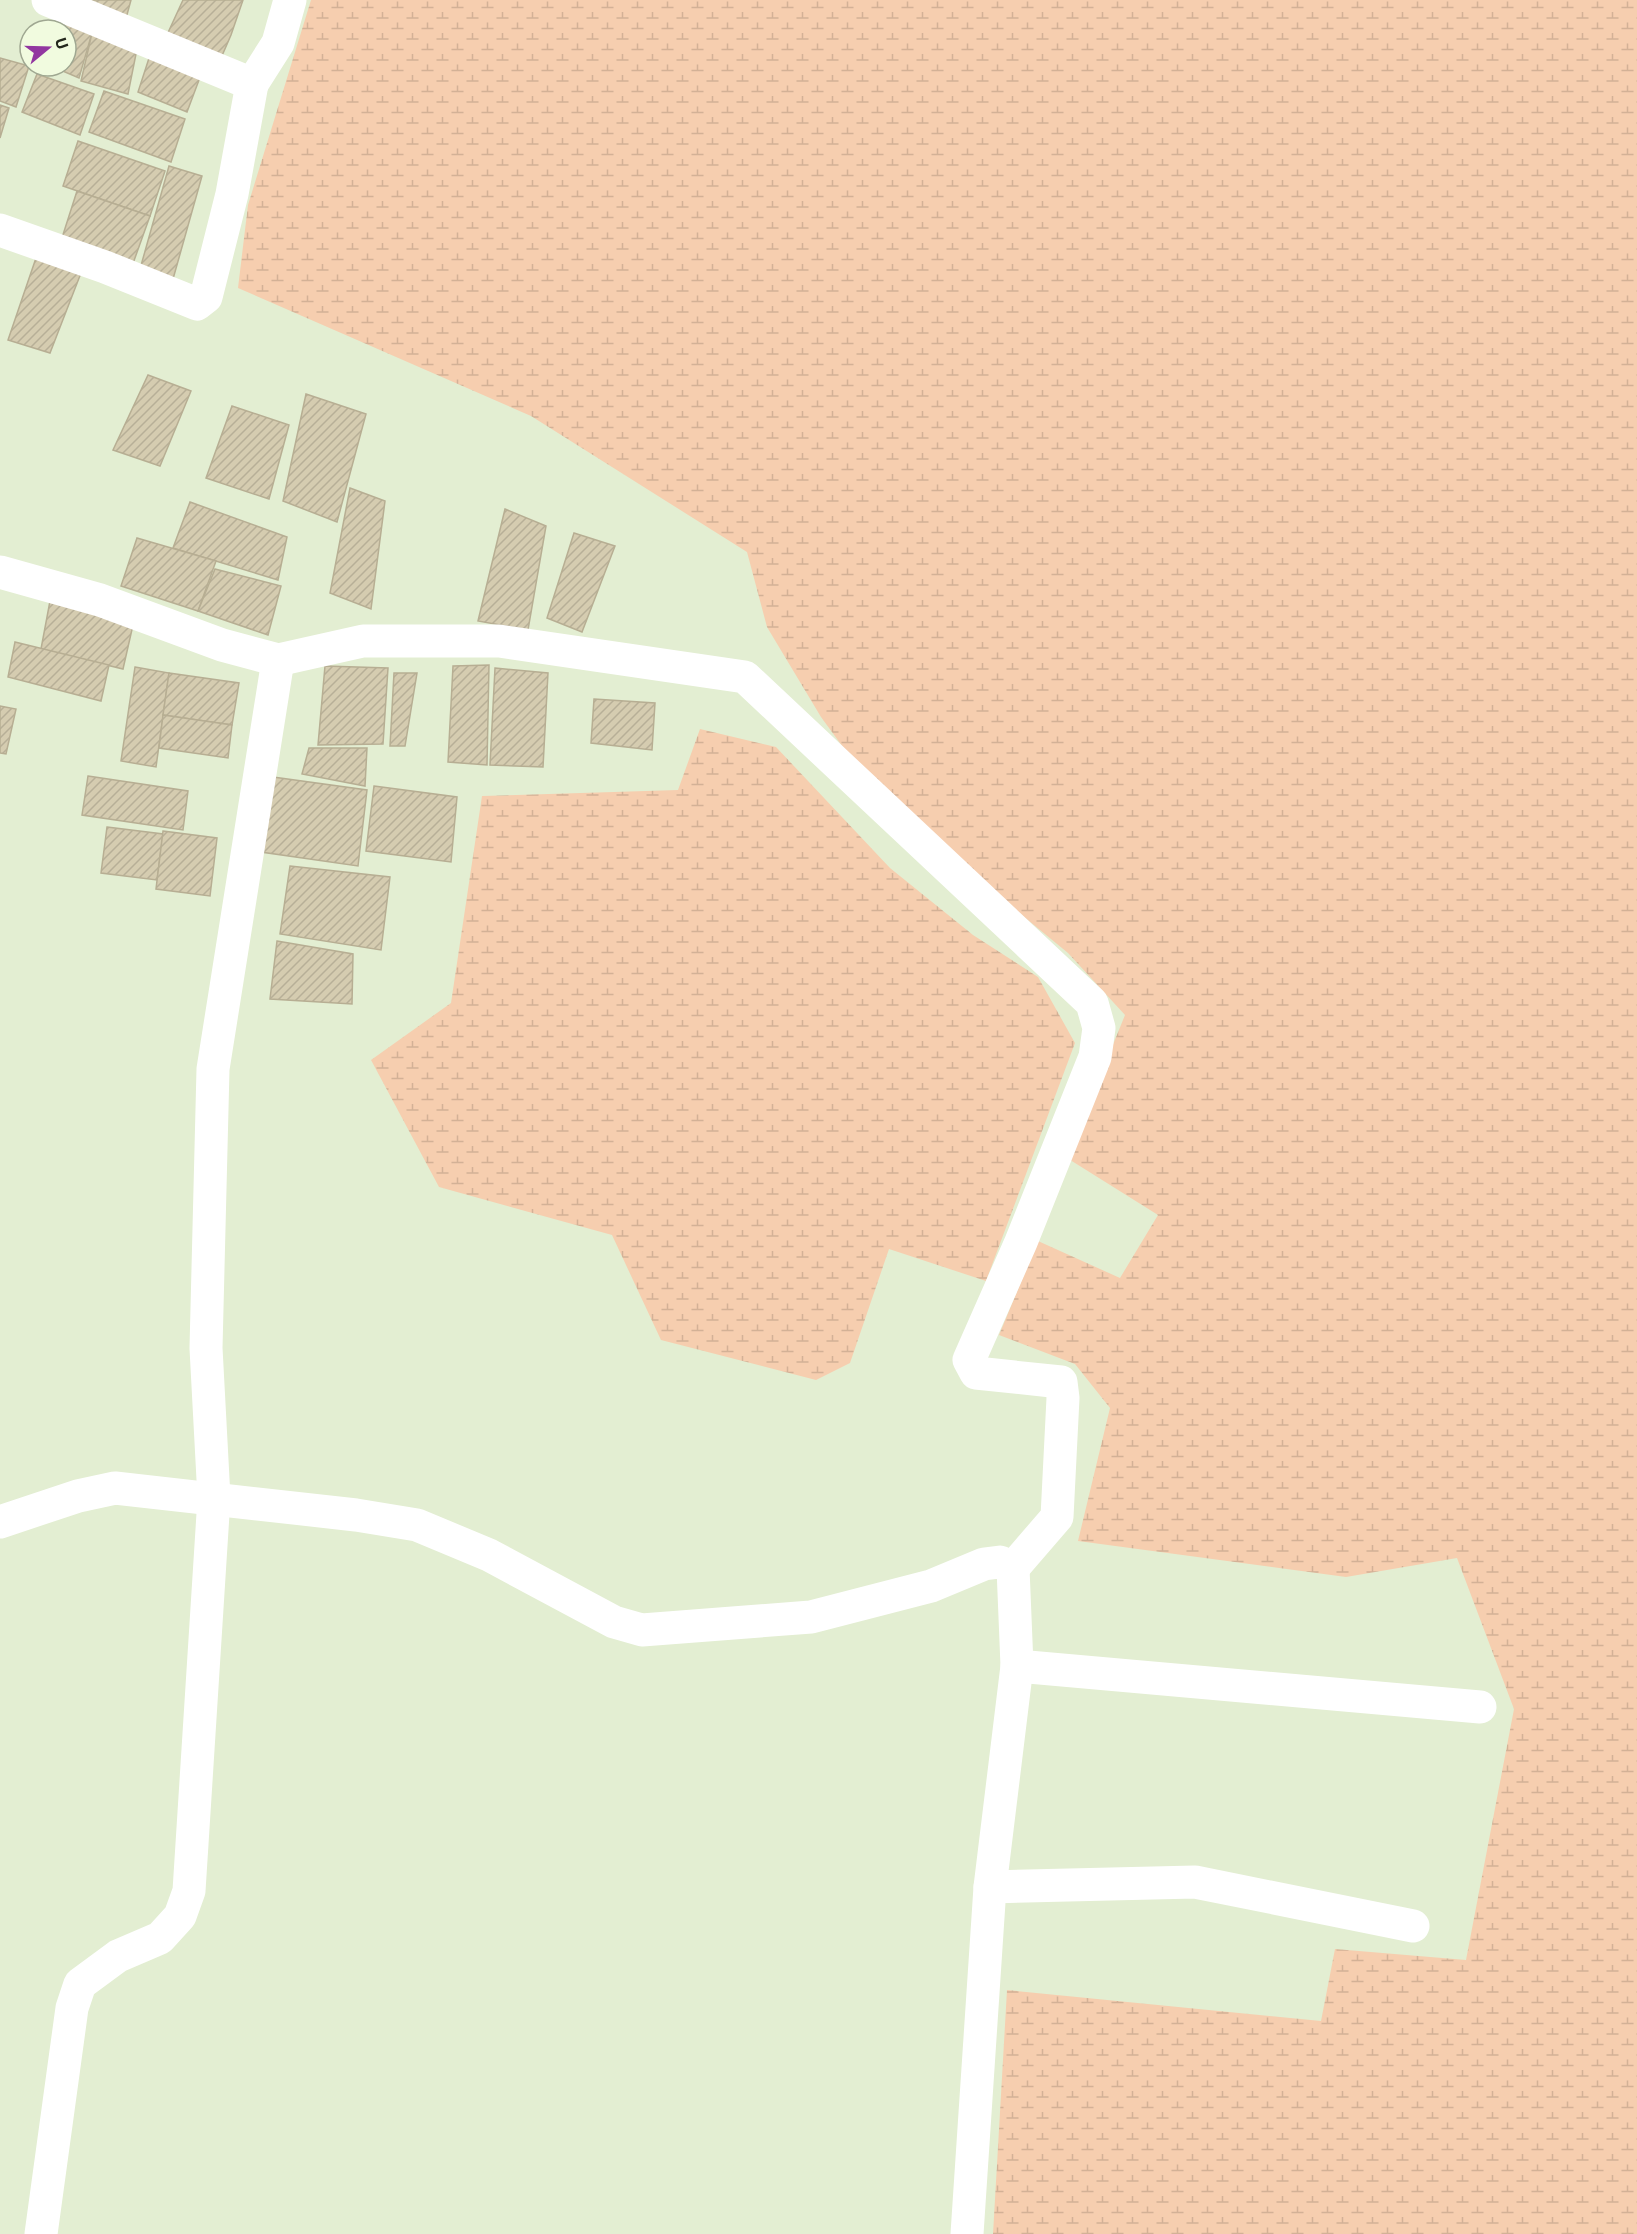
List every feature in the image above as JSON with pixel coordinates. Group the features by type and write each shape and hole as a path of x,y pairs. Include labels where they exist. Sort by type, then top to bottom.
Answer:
{"street":[{"path":"48,0 252,84"},
{"path":"0,230 105,267 196,304 206,297 232,194 252,84 278,43 290,0"},
{"path":"0,572 99,600 222,645 278,660 363,641 499,641 745,677 1092,1004 1099,1028 1095,1057 1021,1242 969,1360 976,1373 1061,1382 1063,1398 1057,1517 1014,1568 1017,1666 990,1887 967,2234"},
{"path":"41,2234 72,2008 80,1984 118,1956 160,1938 180,1916 189,1891 214,1498 206,1348 213,1069 278,660"},
{"path":"0,1522 78,1496 115,1488 214,1498 417,1525 489,1555 614,1622 642,1630 811,1617 931,1586 984,1564 1000,1562 1014,1568"},
{"path":"1017,1666 1480,1707"},
{"path":"990,1887 1195,1882 1413,1926"}],"green space":[{"path":"311,0 1637,0 1637,2234 993,2234 1007,1990 1321,2021 1335,1949 1466,1960 1514,1709 1457,1558 1346,1577 1078,1541 1110,1408 1075,1364 999,1335 1038,1241 1120,1278 1158,1215 1067,1158 1125,1015 1068,953 880,798 821,717 767,627 747,552 531,416 238,288 248,205"},
{"path":"700,729 776,747 890,868 973,935 1038,977 1075,1043 986,1281 889,1249 850,1363 816,1380 661,1340 612,1235 439,1187 371,1060 451,1003 482,796 678,790"}],"building":[{"path":"69,0 131,0 125,22"},
{"path":"183,0 243,0 221,58 166,37"},
{"path":"78,27 92,33 78,78"},
{"path":"92,33 137,49 128,94 81,81"},
{"path":"151,52 202,72 187,112 138,92"},
{"path":"0,58 18,63 18,78 25,78 16,107 0,101"},
{"path":"35,78 48,78 94,94 80,135 22,112"},
{"path":"104,91 185,119 171,162 89,132"},
{"path":"0,105 9,108 0,138"},
{"path":"78,141 165,171 150,216 63,186"},
{"path":"169,166 202,176 173,279 140,269"},
{"path":"77,191 150,216 131,269 60,244"},
{"path":"36,258 81,273 50,353 8,340"},
{"path":"148,375 191,391 160,466 113,450"},
{"path":"306,394 366,414 337,522 283,501"},
{"path":"232,406 289,425 269,499 206,478"},
{"path":"350,488 385,501 371,609 330,593"},
{"path":"190,502 287,537 278,580 173,548"},
{"path":"505,509 546,526 528,630 478,621"},
{"path":"574,533 615,546 582,632 547,618"},
{"path":"137,538 216,561 198,611 121,586"},
{"path":"215,569 281,586 268,635 198,611"},
{"path":"50,601 133,625 123,669 41,649"},
{"path":"15,642 109,665 101,701 8,677"},
{"path":"489,665 487,765 448,762 453,666"},
{"path":"325,666 388,668 383,744 318,745"},
{"path":"135,667 169,673 156,767 121,761"},
{"path":"495,668 548,673 543,767 490,765"},
{"path":"169,673 239,683 232,725 163,715"},
{"path":"394,673 417,673 405,746 390,746"},
{"path":"594,699 655,703 652,750 591,743"},
{"path":"0,706 16,709 6,754 0,753"},
{"path":"163,715 232,725 228,758 159,748"},
{"path":"309,748 367,748 365,786 302,774"},
{"path":"88,776 188,791 183,830 82,815"},
{"path":"273,777 367,790 358,866 261,852"},
{"path":"374,786 457,797 451,862 366,851"},
{"path":"107,827 163,834 157,880 101,873"},
{"path":"163,831 217,838 210,896 156,889"},
{"path":"290,866 390,877 381,950 280,934"},
{"path":"277,941 353,954 352,1004 270,999"}]}
